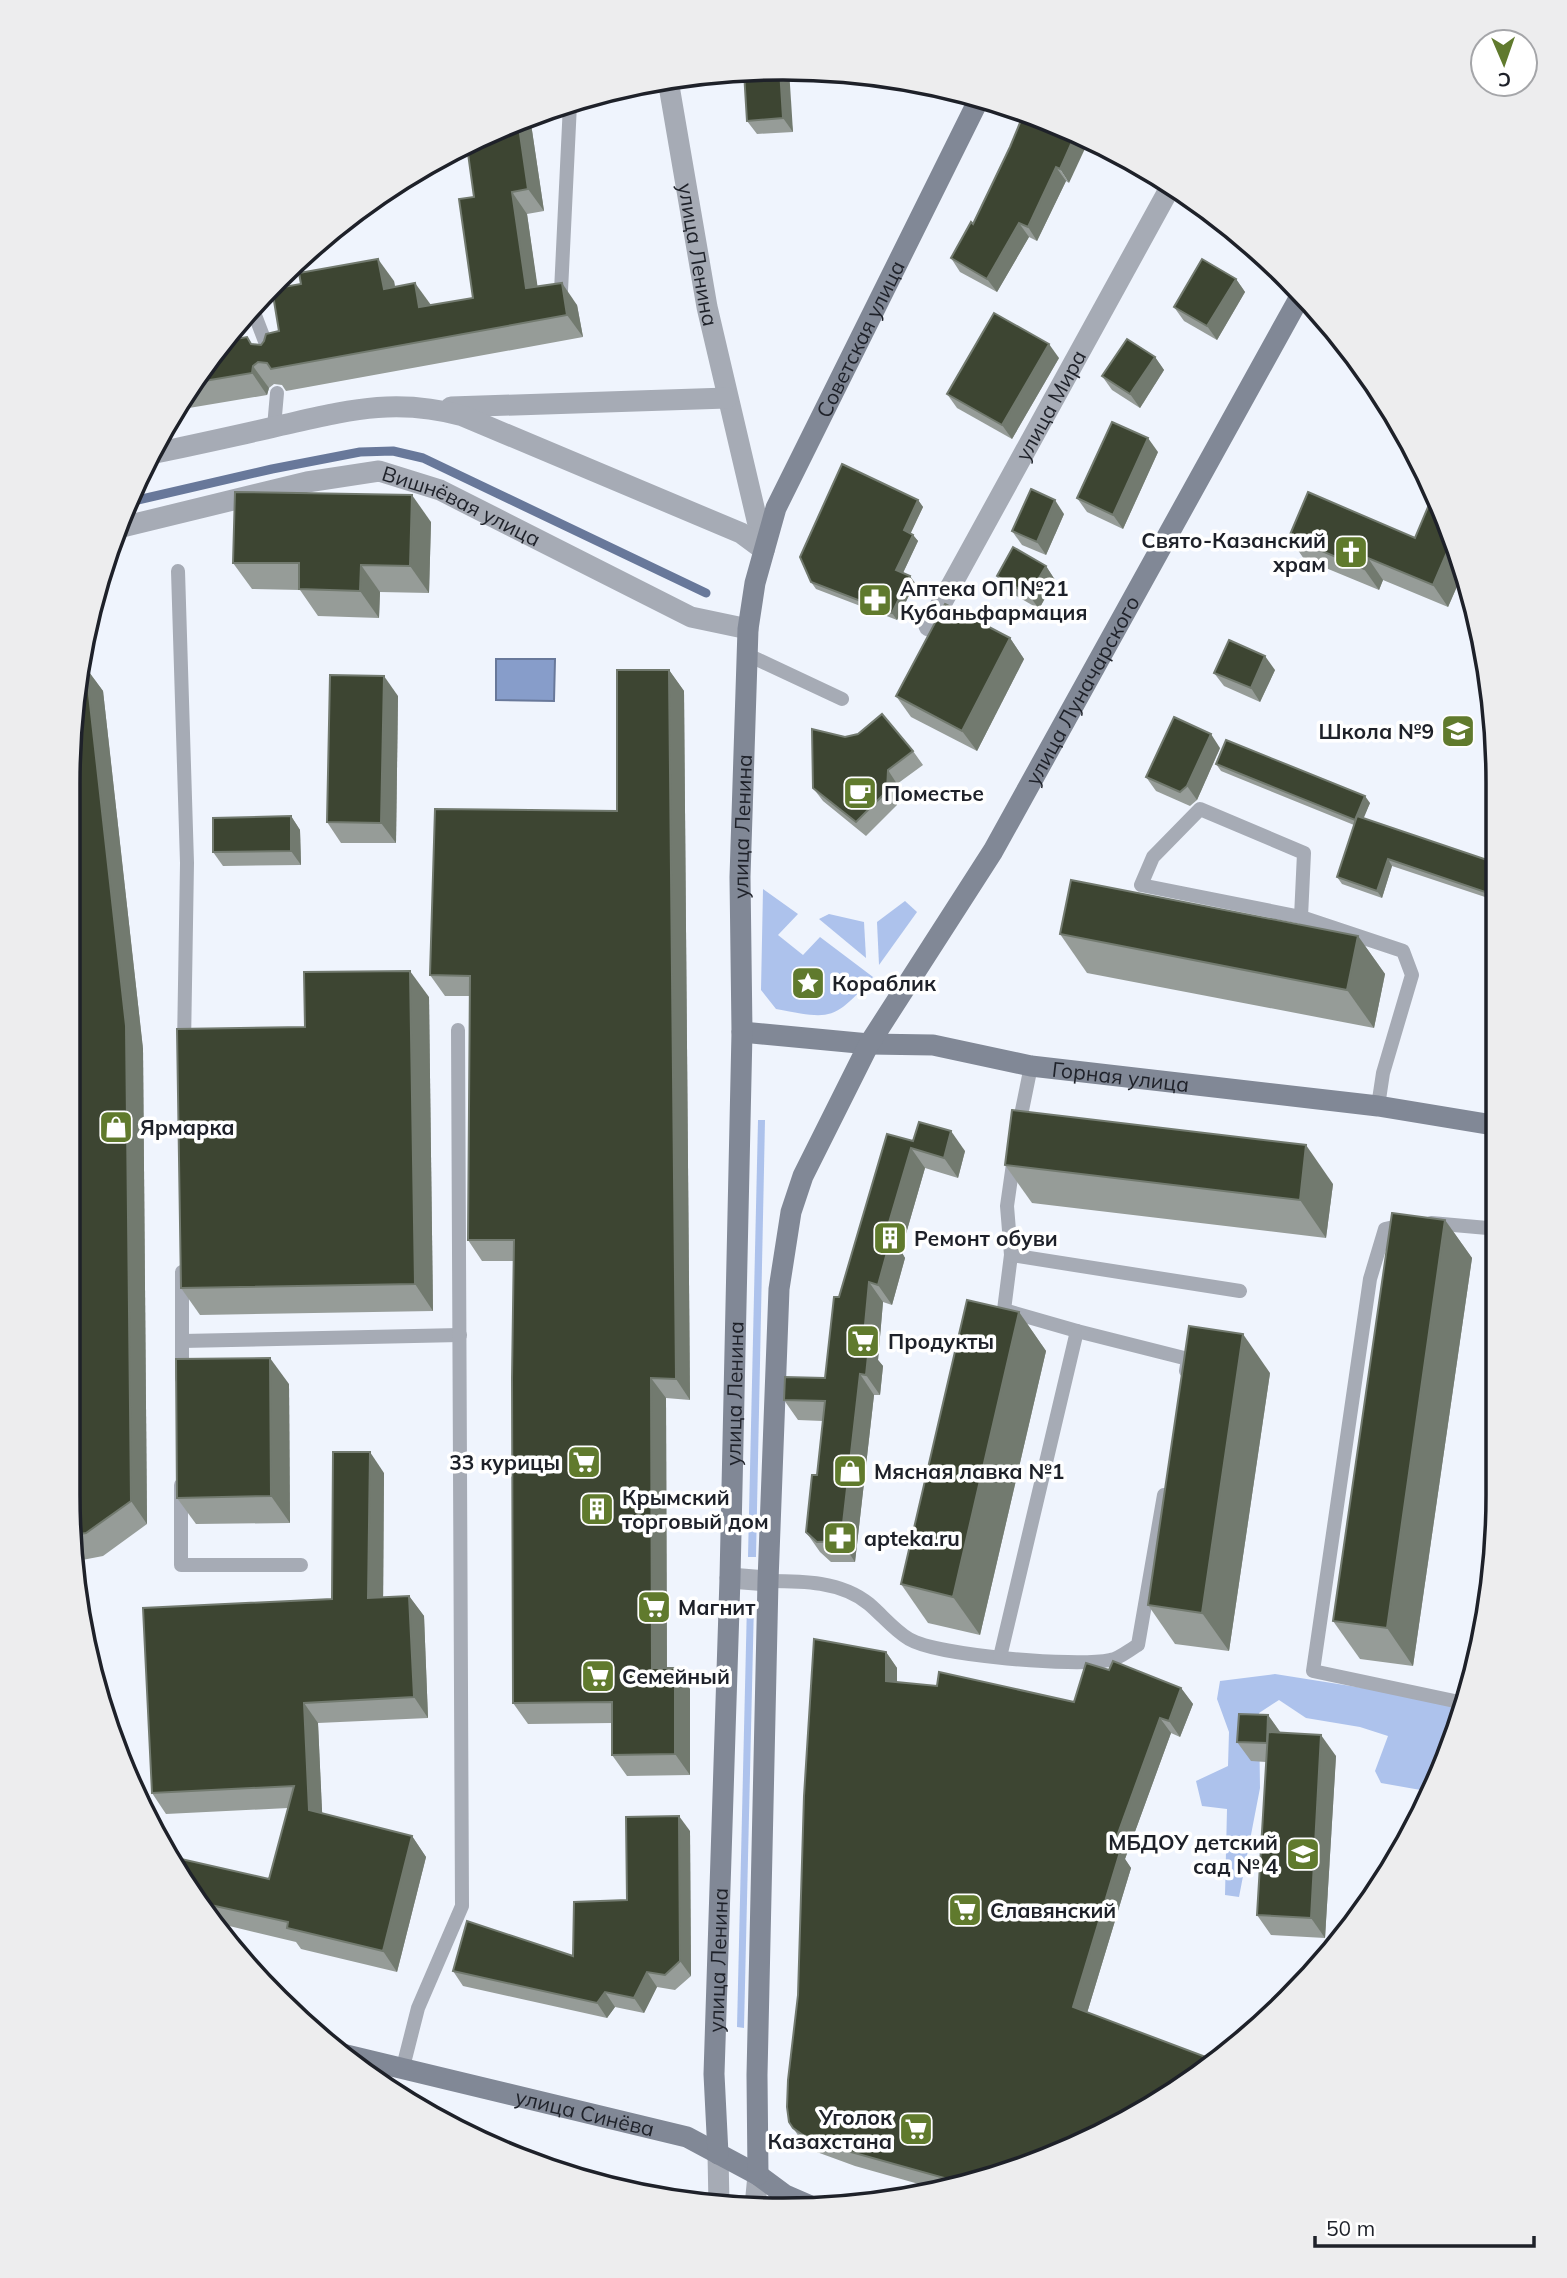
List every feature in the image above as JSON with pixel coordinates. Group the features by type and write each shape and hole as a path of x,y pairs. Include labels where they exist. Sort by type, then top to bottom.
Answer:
{"main road":[{"name":"Советская улица","path":"755,583 776,508 975,107"},
{"name":"улица Луначарского","path":"869,1044 993,851 1296,302"},
{"name":"улица Ленина","path":"718,2154 714,2074 730,1578 742,1032 740,877 748,629 755,583"},
{"name":"Горная улица","path":"742,1032 869,1044 933,1045 1031,1066 1378,1106 1486,1124"},
{"name":"улица Ленина","path":"758,2175 757,2075 768,1581 779,1289 791,1212 803,1177 869,1044"},
{"name":"улица Синёва","path":"365,2059 687,2137 758,2175 791,2198"}],"street":[{"name":"улица Ленина","path":"670,90 707,307 764,550"},
{"name":"улица Мира","path":"929,626 1166,194"},
{"path":"165,451 364,407 401,405 435,408 727,398"},
{"path":"435,408 463,416 741,533 764,550"},
{"name":"Вишнёвая улица","path":"130,525 307,482 379,471 440,490 691,617 748,629"},
{"path":"730,1578 768,1581"},
{"name":"улица Ленина","path":"718,2154 719,2194"},
{"name":"улица Ленина","path":"756,2197 758,2175"}],"lane":[{"path":"561,291 570,114"},
{"path":"256,319 272,358"},
{"path":"274,427 276,393"},
{"path":"178,571 187,863 183,1066"},
{"path":"748,655 842,699"},
{"path":"1301,917 1304,853 1200,808 1153,857 1141,885 1301,917 1403,951 1412,975 1383,1073 1378,1106"},
{"path":"403,2067 418,2008 462,1906 458,1030"},
{"path":"1031,1066 1021,1104 1007,1206 1012,1255 1004,1310 1188,1359 1184,1387"},
{"path":"1455,1701 1313,1671 1370,1279 1385,1229 1415,1222 1486,1228"},
{"path":"1012,1255 1240,1291"},
{"path":"182,1259 182,1397"},
{"path":"1000,1657 1077,1331"},
{"path":"182,1341 460,1335"},
{"path":"181,1467 181,1565 300,1564"},
{"path":"768,1581 809,1581 848,1591 866,1601 909,1639 935,1649 1061,1663 1112,1660 1138,1645 1167,1482"}],"shaded area":[{"path":"496,659 555,659 554,701 496,700"},
{"path":"763,889 798,914 778,935 803,955 820,937 873,977 840,1009 821,1015 810,1015 776,1009 761,990"},
{"path":"905,901 917,912 879,965 877,922"},
{"path":"829,914 864,922 866,958 819,919"},
{"path":"758,1120 765,1120 756,1557 748,1557"},
{"path":"747,1603 754,1603 744,2028 737,2027"},
{"path":"1275,1674 1455,1702 1421,1790 1381,1783 1375,1771 1388,1736 1360,1727 1306,1718 1279,1700 1259,1713 1260,1788 1239,1897 1225,1895 1227,1809 1202,1806 1196,1781 1228,1766 1229,1732 1217,1699 1220,1681"}],"building":[{"path":"781,80 783,118 747,121 745,82"},
{"path":"1020,122 1072,143 1060,169 1056,167 1028,227 1019,223 987,279 951,258 971,222 973,224"},
{"path":"520,132 528,189 512,192 526,288 562,283 567,315 271,369 267,363 258,362 253,366 252,373 208,380 240,338 247,337 251,344 261,345 266,334 279,331 274,299 285,287 301,284 301,273 378,259 384,289 415,283 419,307 473,298 459,199 474,197 468,156"},
{"path":"1202,259 1236,279 1207,326 1174,307"},
{"path":"994,313 1049,344 1002,425 947,394"},
{"path":"1127,339 1155,357 1130,394 1102,376"},
{"path":"1112,422 1148,438 1113,515 1077,498"},
{"path":"842,464 918,500 904,530 913,535 896,570 910,576 892,613 811,582 800,557"},
{"path":"1031,489 1055,500 1037,542 1012,531"},
{"path":"235,492 412,495 410,566 361,565 360,591 299,589 299,563 233,563"},
{"path":"1308,492 1415,538 1428,507 1430,508 1447,552 1433,585 1368,558 1364,569 1289,537"},
{"path":"1013,547 1046,566 1029,595 997,576"},
{"path":"945,604 1010,638 962,731 896,696"},
{"path":"1229,640 1265,656 1251,688 1214,673"},
{"path":"617,670 669,670 676,1379 651,1378 652,1668 675,1668 675,1754 612,1755 612,1702 513,1703 514,1240 468,1240 470,976 430,975 435,809 617,811"},
{"path":"330,675 384,676 381,823 327,822"},
{"path":"88,686 126,1026 131,1501 82,1534 80,1494 80,784"},
{"path":"882,714 913,751 888,770 887,791 856,822 813,788 812,729 845,737 858,734"},
{"path":"1174,717 1211,734 1187,786 1180,792 1146,777"},
{"path":"1226,740 1365,796 1355,820 1216,764"},
{"path":"291,816 291,851 213,852 213,818"},
{"path":"1357,816 1486,860 1486,892 1388,859 1377,891 1337,877"},
{"path":"1071,880 1358,936 1347,990 1060,934"},
{"path":"410,971 415,1284 181,1288 177,1029 305,1027 304,972"},
{"path":"1012,1110 1306,1145 1300,1200 1005,1165"},
{"path":"919,1122 951,1131 944,1158 911,1148 885,1236 891,1238 878,1285 869,1282 863,1346 869,1346 866,1375 860,1374 841,1541 817,1542 806,1532 812,1475 817,1475 825,1401 784,1400 785,1377 825,1378 834,1297 839,1297 887,1134 913,1141"},
{"path":"1392,1213 1445,1220 1387,1628 1333,1621"},
{"path":"967,1300 1019,1312 953,1597 901,1584"},
{"path":"1189,1326 1243,1334 1202,1613 1148,1605"},
{"path":"270,1358 271,1496 177,1498 176,1359"},
{"path":"333,1452 370,1452 368,1598 409,1596 414,1697 304,1703 309,1810 412,1836 383,1951 287,1928 288,1922 214,1906 183,1859 269,1879 294,1786 152,1793 143,1608 332,1599"},
{"name":"Славянский","path":"814,1639 886,1652 886,1681 937,1686 939,1672 1074,1702 1086,1663 1109,1670 1113,1661 1181,1688 1169,1721 1160,1718 1112,1850 1120,1852 1073,2007 1205,2057 1174,2079 1094,2125 1009,2160 946,2178 844,2150 803,2135 789,2122 787,2107 798,1995 804,1796"},
{"path":"1239,1714 1268,1715 1267,1743 1237,1742"},
{"name":"МБДОУ детский сад № 4","path":"1268,1732 1321,1735 1311,1918 1257,1915"},
{"path":"679,1816 680,1961 665,1975 647,1972 634,1998 605,1992 597,2003 453,1971 467,1921 573,1956 574,1902 627,1900 626,1817"}],"waterway":[{"path":"141,499 360,452 393,451 423,458 706,593"}],"place":[{"name":"Свято-Казанский храм","path":"1351,552"},
{"name":"Аптека ОП №21 Кубаньфармация","path":"875,600"},
{"name":"Школа №9","path":"1458,731"},
{"name":"Поместье","path":"860,793"},
{"name":"Кораблик","path":"808,983"},
{"name":"Ярмарка","path":"116,1127"},
{"name":"Ремонт обуви","path":"890,1238"},
{"name":"Продукты","path":"863,1341"},
{"name":"33 курицы","path":"584,1462"},
{"name":"Мясная лавка №1","path":"850,1471"},
{"name":"Крымский торговый дом","path":"597,1509"},
{"name":"apteka.ru","path":"840,1538"},
{"name":"Магнит","path":"654,1607"},
{"name":"Семейный","path":"598,1676"},
{"name":"МБДОУ детский сад № 4","path":"1303,1854"},
{"name":"Славянский","path":"965,1910"},
{"name":"Уголок Казахстана","path":"916,2129"}]}
